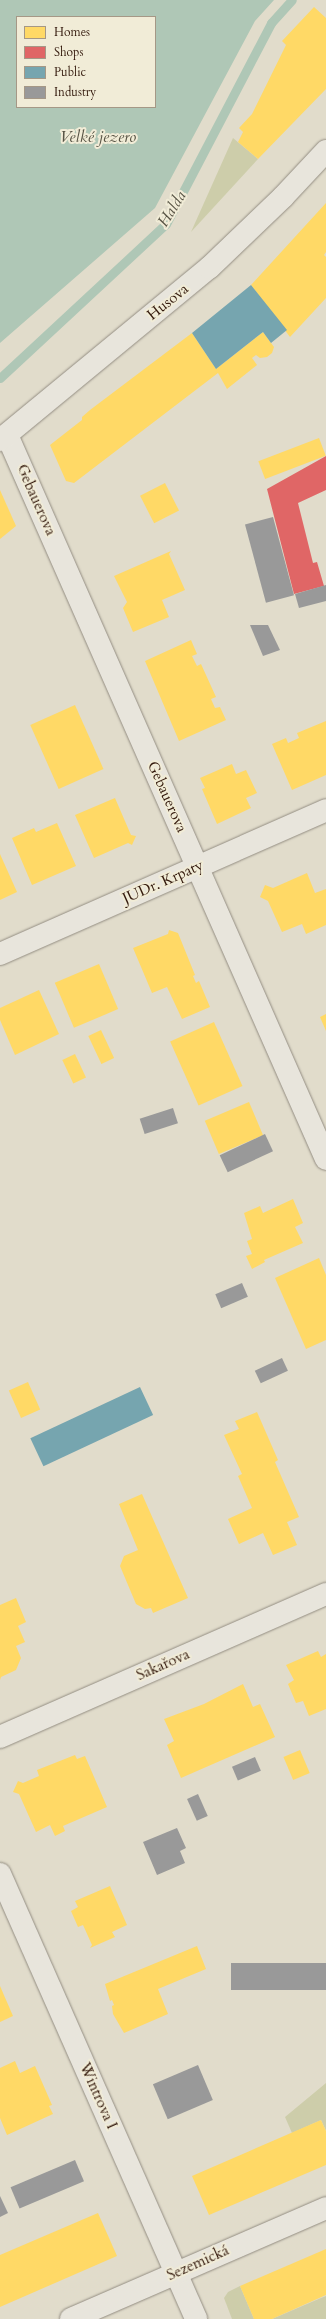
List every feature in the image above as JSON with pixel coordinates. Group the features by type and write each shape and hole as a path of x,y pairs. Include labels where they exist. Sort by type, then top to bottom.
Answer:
{"street":[{"name":"Husova","path":"4,438 209,268 283,197 326,151"},
{"name":"Gebauerova","path":"4,438 197,867 326,1159"},
{"name":"JUDr. Krpaty","path":"0,954 326,810"},
{"name":"Sakařova","path":"0,1737 326,1594"},
{"name":"Wintrova I","path":"0,1874 196,2319"},
{"name":"Sezemická","path":"70,2319 326,2208"}],"shaded area":[{"path":"233,138 258,159 191,232"},
{"path":"326,2083 326,2131 321,2120 292,2133 285,2117"},
{"path":"240,2286 254,2319 232,2319 224,2298 228,2292"},
{"path":"326,2296 326,2319 272,2319 321,2298"}],"water":[{"name":"Velké jezero","path":"0,0 274,0 255,21 155,208 0,343"}],"building: Homes":[{"path":"314,7 326,18 326,89 258,159 238,142 243,132 239,128 252,114 286,45 282,41"},
{"path":"326,203 326,252 324,255 326,257 326,298 290,337 251,285"},
{"path":"263,332 274,347 272,353 267,357 260,358 256,355 252,358 257,365 227,389 218,373 74,483 66,481 50,445 82,420 82,417 90,410 192,333 216,369"},
{"path":"319,438 326,456 265,479 258,461"},
{"path":"165,483 179,511 154,523 140,496"},
{"path":"0,490 16,526 0,539"},
{"path":"171,551 169,554 185,590 162,600 169,617 133,632 123,608 127,602 114,576"},
{"path":"191,640 197,654 192,656 197,666 201,664 216,697 211,699 215,708 220,707 226,720 179,741 145,661"},
{"path":"75,705 103,769 59,789 30,725"},
{"path":"326,721 326,775 292,790 272,744 286,738 288,743 299,738 297,733"},
{"path":"232,764 236,774 246,770 257,793 246,798 251,808 217,824 202,789 205,788 200,778"},
{"path":"115,798 131,835 136,836 132,845 128,843 94,858 75,815"},
{"path":"57,823 76,866 32,885 12,838 34,828 36,832"},
{"path":"0,854 17,892 0,900"},
{"path":"307,873 315,893 326,889 326,925 306,934 302,924 282,932 268,901 260,897 265,885 273,888"},
{"path":"169,930 178,933 195,975 193,976 196,983 199,981 210,1007 182,1019 167,987 152,993 133,948 168,934"},
{"path":"99,964 118,1009 74,1028 55,983"},
{"path":"39,990 59,1034 15,1055 0,1020 0,1008"},
{"path":"326,1014 326,1031 320,1017"},
{"path":"214,1022 242,1086 199,1105 170,1042"},
{"path":"101,1030 114,1058 101,1064 88,1036"},
{"path":"75,1054 86,1078 73,1083 62,1060"},
{"path":"249,1102 263,1135 219,1154 205,1121"},
{"path":"293,1199 303,1223 295,1227 303,1243 264,1260 265,1262 252,1269 246,1256 252,1254 247,1241 252,1239 244,1213 260,1206 263,1213"},
{"path":"319,1258 326,1275 326,1340 306,1349 275,1278"},
{"path":"28,1382 40,1409 21,1418 9,1391"},
{"path":"257,1412 278,1460 275,1462 299,1517 287,1522 297,1545 273,1555 263,1533 239,1544 228,1519 252,1508 238,1476 242,1474 224,1435 239,1429 235,1421"},
{"path":"142,1494 188,1598 153,1613 151,1608 145,1609 136,1604 120,1566 124,1556 138,1550 119,1504"},
{"path":"16,1598 26,1622 18,1626 25,1642 16,1646 21,1658 16,1670 1,1677 0,1680 0,1605"},
{"path":"318,1651 321,1657 326,1654 326,1709 309,1716 303,1701 296,1703 288,1684 294,1680 286,1665"},
{"path":"243,1684 253,1707 260,1704 275,1737 181,1778 167,1745 174,1741 164,1719 204,1704"},
{"path":"300,1750 310,1773 293,1780 283,1757"},
{"path":"75,1755 77,1759 85,1756 107,1807 63,1826 65,1831 55,1836 50,1825 36,1832 19,1794 13,1792 18,1781 23,1783 39,1776 37,1770"},
{"path":"110,1886 127,1925 112,1932 115,1937 90,1948 92,1945 83,1925 78,1927 71,1911 78,1907 75,1901"},
{"path":"197,1946 206,1969 158,1989 168,2014 124,2033 113,2014 112,2006 114,2005 112,2000 110,2001 105,1984"},
{"path":"0,1986 13,2016 0,2022"},
{"path":"15,2061 20,2073 35,2066 52,2105 49,2106 53,2114 7,2135 0,2118 0,2068"},
{"path":"321,2120 326,2131 326,2165 209,2215 192,2176"},
{"path":"98,2213 117,2256 0,2307 0,2255"},
{"path":"326,2249 326,2295 272,2319 254,2319 240,2286"}],"building: Shops":[{"path":"326,456 326,490 298,503 313,563 317,562 324,586 294,594 267,489"}],"building: Public":[{"path":"251,285 287,330 271,343 263,332 216,369 192,333"},
{"path":"140,1387 153,1415 43,1466 30,1438"}],"building: Industry":[{"path":"273,517 294,595 266,603 245,525"},
{"path":"326,585 326,601 299,608 295,594"},
{"path":"250,625 268,625 280,650 263,656"},
{"path":"173,1108 178,1123 145,1134 140,1119"},
{"path":"265,1134 273,1151 228,1172 220,1155"},
{"path":"242,1283 248,1297 221,1308 215,1294"},
{"path":"282,1358 288,1371 261,1383 255,1371"},
{"path":"255,1757 261,1771 238,1781 232,1767"},
{"path":"198,1794 208,1816 197,1821 187,1799"},
{"path":"177,1828 186,1848 180,1851 185,1863 157,1875 143,1842"},
{"path":"231,1963 326,1963 326,1990 231,1990"},
{"path":"198,2065 213,2100 168,2119 153,2084"},
{"path":"75,2160 84,2181 20,2209 11,2187"},
{"path":"0,2196 8,2213 0,2217"}],"waterway":[{"name":"Halda","path":"0,378 166,224 271,23 292,0"}]}
